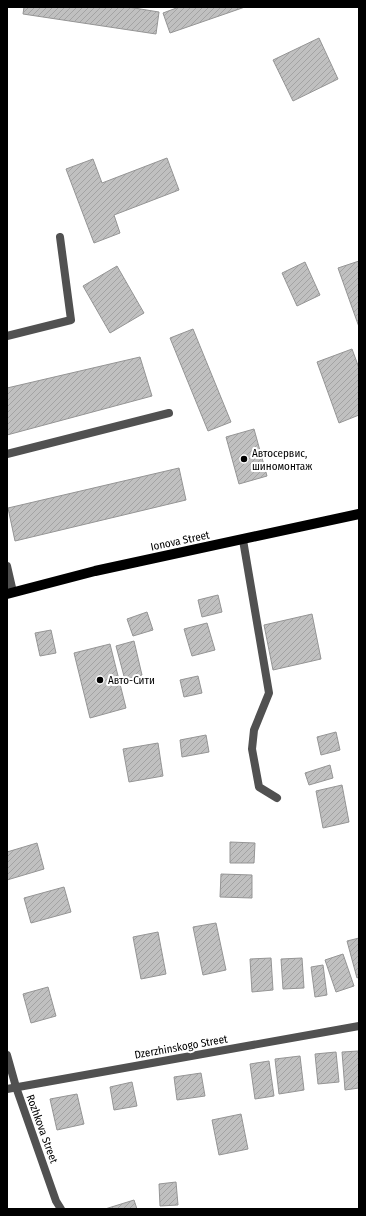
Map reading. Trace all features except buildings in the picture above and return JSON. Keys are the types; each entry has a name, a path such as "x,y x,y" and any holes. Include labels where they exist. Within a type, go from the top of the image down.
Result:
{"main road":[{"name":"Ionova Street","path":"10,593 95,571 359,514"}],"street":[{"path":"7,336 71,320 60,237"},
{"path":"7,454 169,413"},
{"path":"243,540 269,693 254,730 252,749 259,787 277,798"},
{"path":"7,566 10,593"},
{"name":"Dzerzhinskogo Street","path":"7,1089 359,1026"},
{"name":"Rozhkova Street","path":"7,1055 16,1087 56,1201 61,1209"}],"place":[{"name":"Автосервис, шиномонтаж","path":"244,459"},
{"name":"Авто-Сити","path":"100,680"}]}
